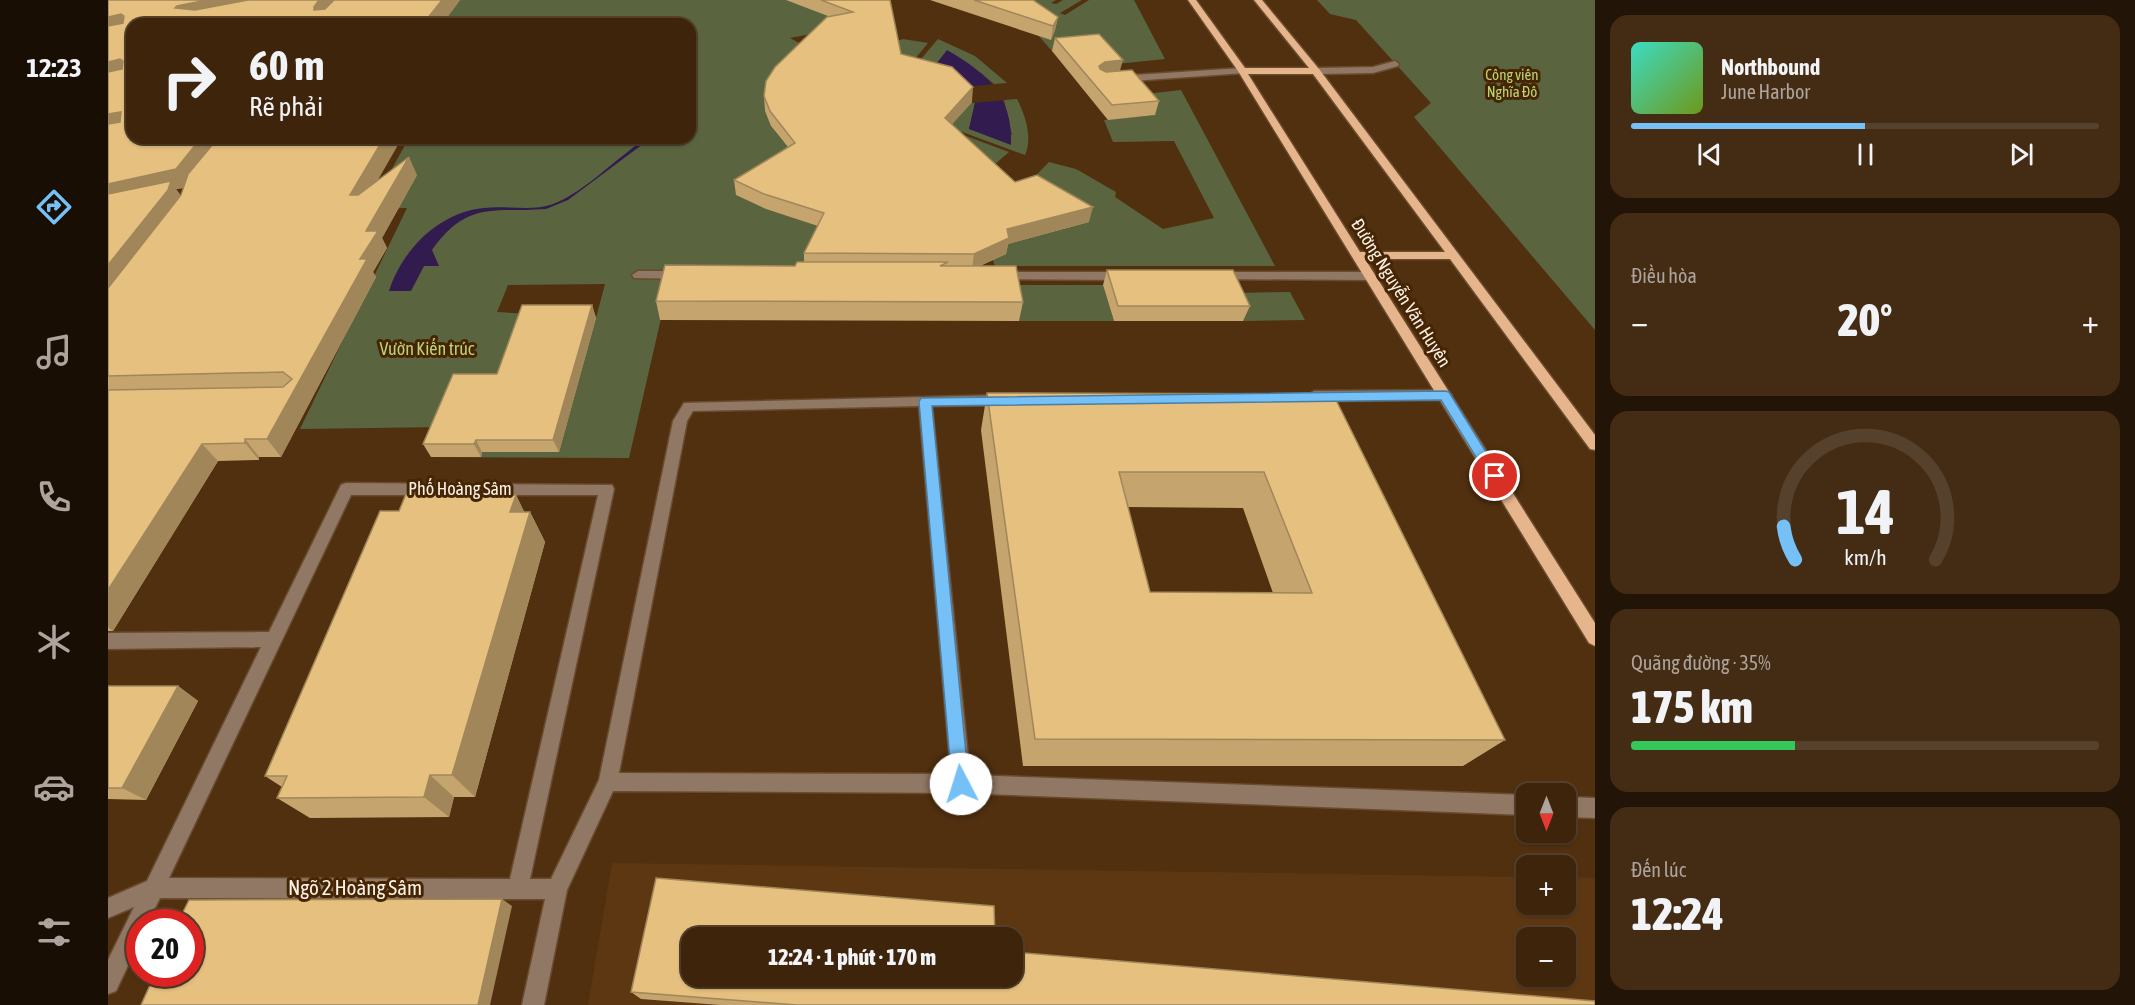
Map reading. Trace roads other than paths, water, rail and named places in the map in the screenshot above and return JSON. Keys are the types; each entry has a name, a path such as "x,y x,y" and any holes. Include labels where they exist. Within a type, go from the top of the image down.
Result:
{"main road":[{"name":"Đường Nguyễn Văn Huyên","path":"1192,0 1242,71 1595,638"},
{"path":"1258,0 1316,71 1595,445"},
{"path":"1242,71 1316,71"},
{"path":"1355,255 1454,256"}],"street":[{"path":"1316,71 1373,70 1395,64"},
{"path":"1103,81 1202,72 1242,71"},
{"path":"638,275 697,275"},
{"path":"980,276 1142,276"},
{"path":"1199,276 1368,276"},
{"path":"1303,396 1445,395"},
{"path":"533,1005 556,889 608,782 680,421 689,406 1020,400"},
{"path":"925,402 961,784"},
{"name":"Phố Hoàng Sâm","path":"108,983 346,489 607,489 518,889"},
{"path":"108,641 274,639"},
{"path":"608,782 961,784 1516,805"},
{"path":"1576,807 1595,808"},
{"path":"108,908 154,888"},
{"name":"Ngõ 2 Hoàng Sâm","path":"154,888 556,889"}],"park label":[{"name":"Công viên Nghĩa Đô","path":"1512,84"},
{"name":"Vườn Kiến trúc","path":"427,349"}]}
